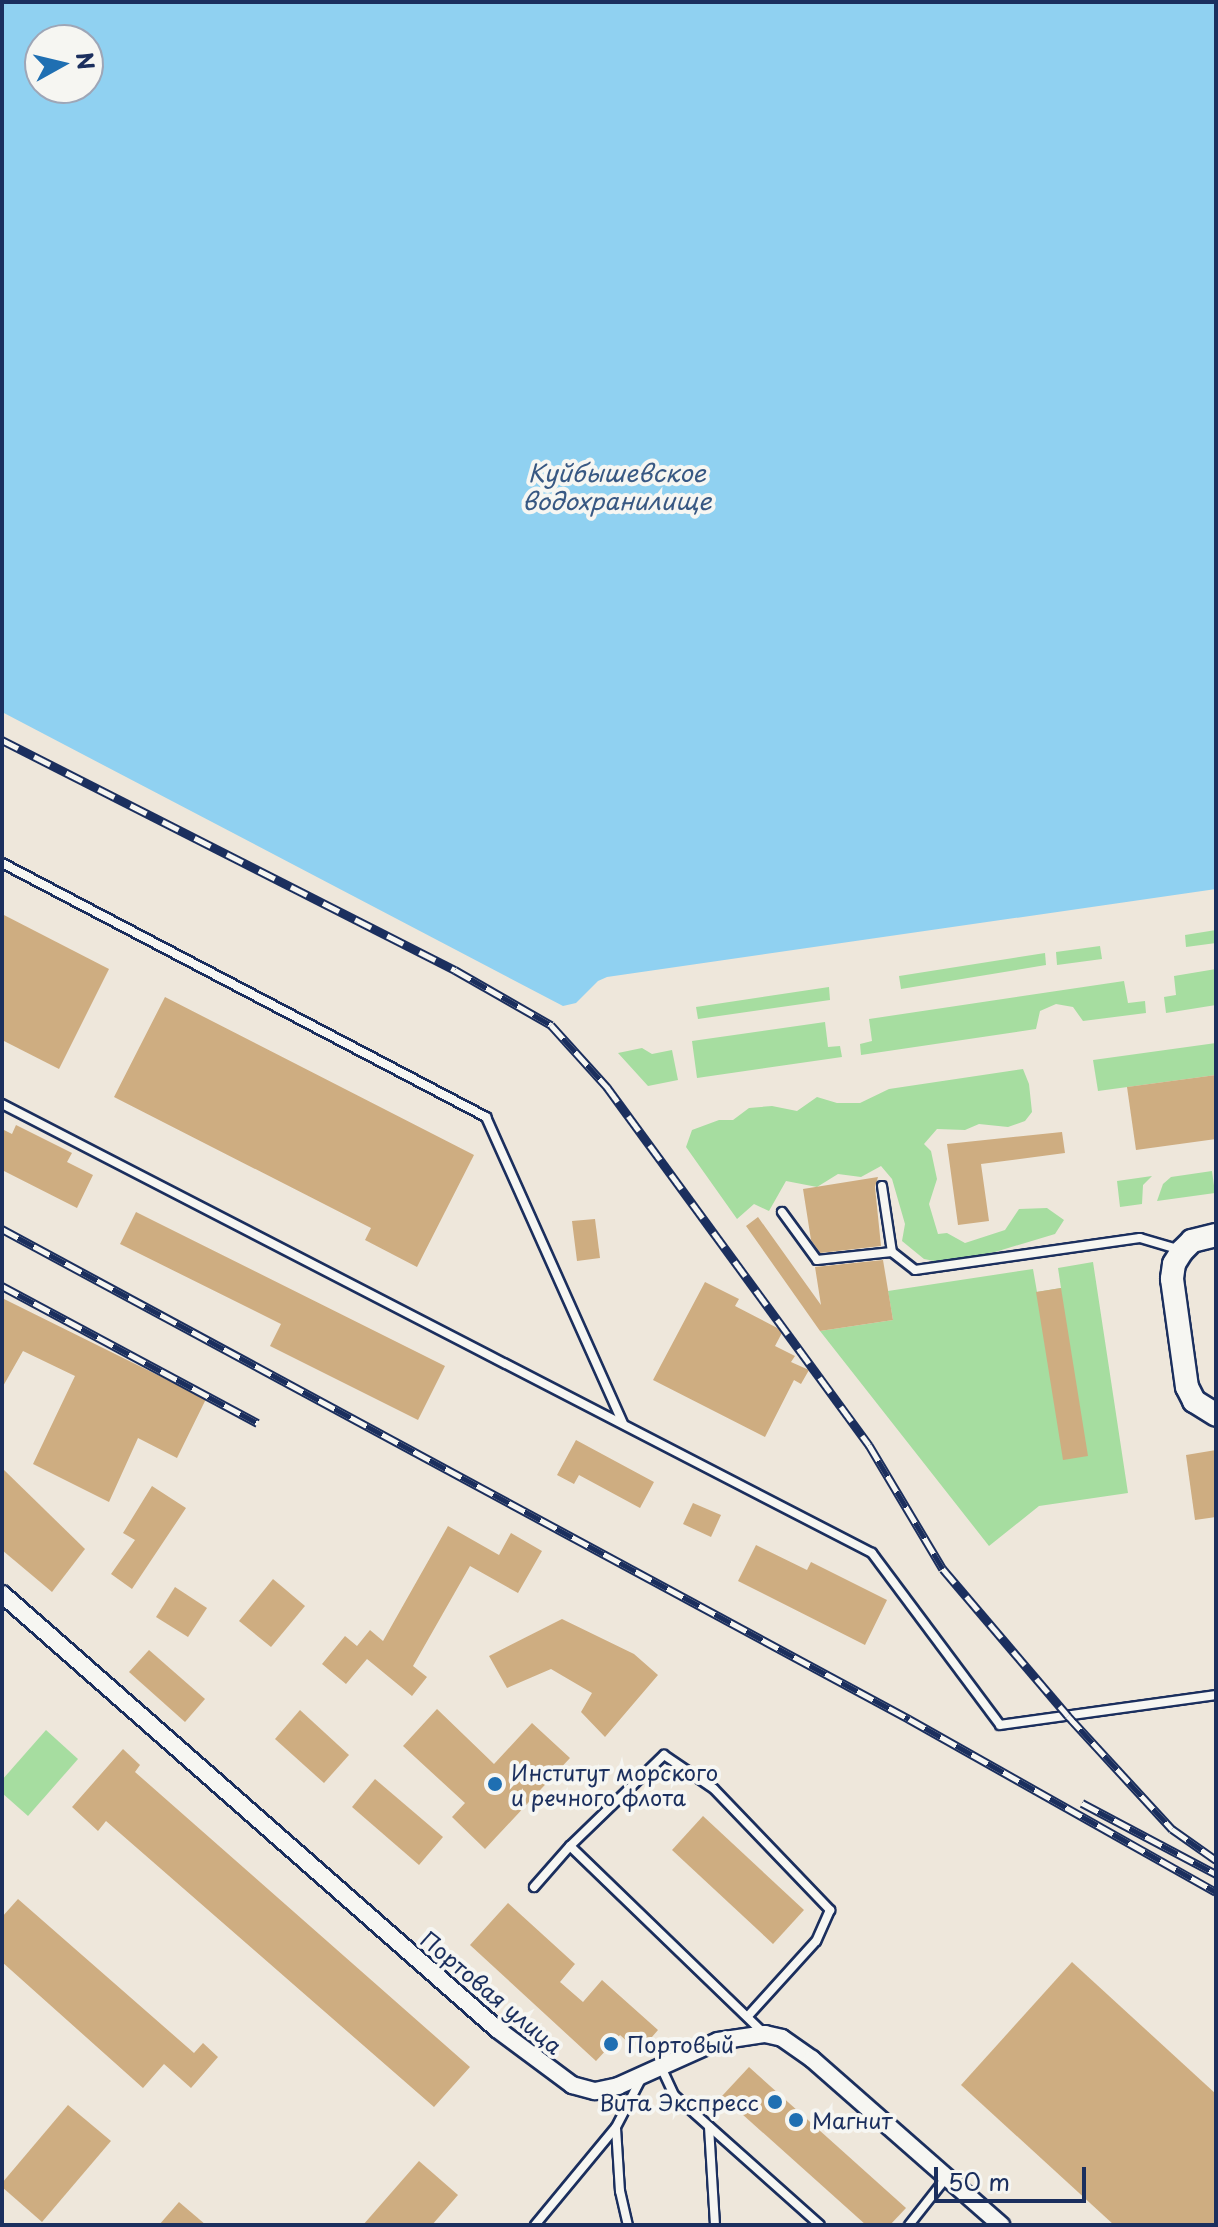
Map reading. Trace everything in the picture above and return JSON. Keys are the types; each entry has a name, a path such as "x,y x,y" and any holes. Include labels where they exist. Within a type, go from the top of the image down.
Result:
{"street":[{"path":"1216,1235 1192,1241 1174,1264 1172,1279 1187,1387 1194,1401 1216,1415"},
{"name":"Портовая улица","path":"2,1594 527,2054 572,2085 595,2091 642,2077 718,2041 765,2034"},
{"path":"765,2034 796,2047 1001,2225"}],"lane":[{"path":"2,863 486,1117 623,1424"},
{"path":"2,1104 872,1553 1000,1725 1216,1695"},
{"path":"882,1186 892,1252 915,1270 1140,1238 1182,1251"},
{"path":"782,1212 817,1260 892,1252"},
{"path":"534,1887 570,1846 664,1755 714,1789 830,1910 816,1941 748,2016"},
{"path":"570,1846 765,2034"},
{"path":"661,2067 674,2095 820,2225"},
{"path":"535,2225 616,2127 642,2077"},
{"path":"616,2127 620,2191 628,2225"},
{"path":"709,2127 715,2225"},
{"path":"909,2225 946,2178"}],"green space":[{"path":"1216,930 1216,943 1186,947 1185,935"},
{"path":"1100,946 1102,959 1057,965 1056,952"},
{"path":"1045,953 1046,965 901,989 899,976"},
{"path":"1216,969 1216,1005 1166,1013 1164,997 1176,995 1174,976"},
{"path":"1124,981 1128,1003 1145,1001 1146,1013 1083,1021 1073,1007 1056,1004 1040,1011 1036,1029 861,1055 860,1044 872,1041 869,1019"},
{"path":"829,987 830,1000 698,1019 696,1007"},
{"path":"825,1022 828,1047 840,1046 842,1057 697,1078 692,1041"},
{"path":"1216,1043 1216,1075 1098,1091 1093,1060"},
{"path":"642,1048 652,1054 672,1050 678,1080 648,1086 618,1053"},
{"path":"1023,1069 1029,1084 1032,1112 1025,1121 1008,1127 979,1124 965,1130 937,1129 924,1144 931,1151 937,1179 929,1204 938,1234 947,1233 965,1243 1005,1230 1019,1209 1047,1208 1064,1220 1055,1234 995,1252 945,1263 924,1259 902,1241 905,1224 892,1179 881,1166 861,1177 838,1174 817,1187 786,1181 769,1211 754,1204 737,1219 686,1147 692,1130 719,1120 733,1120 749,1108 772,1106 797,1111 817,1097 837,1103 860,1103 889,1089"},
{"path":"1212,1171 1215,1193 1157,1201 1163,1184 1171,1177"},
{"path":"1152,1176 1143,1185 1142,1204 1120,1207 1117,1181"},
{"path":"1093,1262 1128,1493 1039,1506 989,1546 820,1331 893,1320 888,1291 1033,1269 1037,1292 1061,1288 1058,1268"},
{"path":"46,1730 78,1759 28,1816 2,1793 2,1780"}],"water":[{"name":"Куйбышевское водохранилище","path":"2,2 1216,2 1216,889 607,977 598,981 576,1003 563,1006 2,712"}],"building":[{"path":"2,914 109,969 59,1069 2,1040"},
{"path":"165,997 474,1155 417,1267 365,1240 371,1228 114,1097"},
{"path":"1216,1075 1216,1139 1136,1150 1127,1087"},
{"path":"16,1125 72,1153 67,1162 93,1175 77,1208 2,1170 2,1129 12,1134"},
{"path":"1062,1132 1065,1153 981,1164 989,1221 958,1225 947,1144"},
{"path":"878,1177 875,1187 881,1246 820,1253 811,1240 803,1189"},
{"path":"136,1212 445,1366 418,1420 270,1346 281,1324 120,1244"},
{"path":"758,1217 821,1305 815,1267 883,1260 893,1320 820,1331 746,1226"},
{"path":"595,1219 600,1258 577,1261 572,1221"},
{"path":"705,1282 739,1299 735,1306 783,1331 775,1346 795,1356 791,1362 809,1370 801,1384 794,1380 765,1437 653,1380"},
{"path":"1061,1288 1088,1456 1063,1460 1036,1292"},
{"path":"2,1298 206,1399 177,1458 138,1438 109,1502 33,1464 75,1376 23,1351 2,1388"},
{"path":"576,1440 654,1482 640,1508 579,1475 574,1484 557,1475"},
{"path":"1216,1450 1216,1517 1195,1520 1186,1455"},
{"path":"2,1468 85,1549 52,1592 2,1550"},
{"path":"152,1486 186,1508 132,1589 111,1574 135,1540 123,1533"},
{"path":"693,1503 721,1515 711,1537 683,1524"},
{"path":"448,1526 499,1555 511,1533 542,1551 518,1593 470,1566 413,1666 427,1677 412,1696 367,1659 346,1684 322,1664 345,1636 357,1646 370,1630 383,1641"},
{"path":"756,1545 807,1570 811,1562 887,1600 865,1645 738,1581"},
{"path":"273,1579 305,1606 271,1647 239,1621"},
{"path":"175,1587 207,1608 188,1637 156,1617"},
{"path":"562,1619 634,1654 658,1675 605,1737 581,1712 592,1693 551,1669 507,1688 489,1656"},
{"path":"149,1650 205,1699 185,1722 129,1672"},
{"name":"Институт морского и речного флота","path":"437,1709 494,1764 532,1723 570,1758 485,1849 452,1817 465,1803 403,1746"},
{"path":"300,1710 349,1755 324,1783 275,1739"},
{"path":"123,1749 140,1765 135,1772 470,2067 434,2107 106,1821 98,1831 72,1807"},
{"path":"375,1779 443,1837 419,1865 352,1807"},
{"path":"703,1816 804,1910 773,1944 672,1850"},
{"path":"18,1899 194,2053 203,2043 218,2057 191,2088 164,2064 143,2088 2,1962 2,1917"},
{"path":"508,1903 575,1964 560,1982 583,2002 602,1980 658,2030 639,2052 620,2035 596,2061 470,1945"},
{"path":"1072,1962 1216,2094 1216,2225 1114,2225 961,2085"},
{"path":"749,2067 906,2208 890,2225 866,2225 722,2096"},
{"path":"68,2105 111,2141 42,2222 2,2187 2,2183"},
{"path":"419,2161 458,2195 432,2225 363,2225"},
{"path":"179,2202 206,2225 159,2225"}],"railway":[{"path":"2,740 455,970 551,1025 607,1087 869,1445 943,1569 1068,1716 1172,1829 1216,1860"},
{"path":"2,1229 909,1719 1216,1892"},
{"path":"2,1286 258,1423"},
{"path":"1082,1803 1216,1874"}],"place":[{"name":"Институт морского и речного флота","path":"495,1784"},
{"name":"Портовый","path":"611,2044"},
{"name":"Вита Экспресс","path":"775,2102"},
{"name":"Магнит","path":"796,2120"}]}
